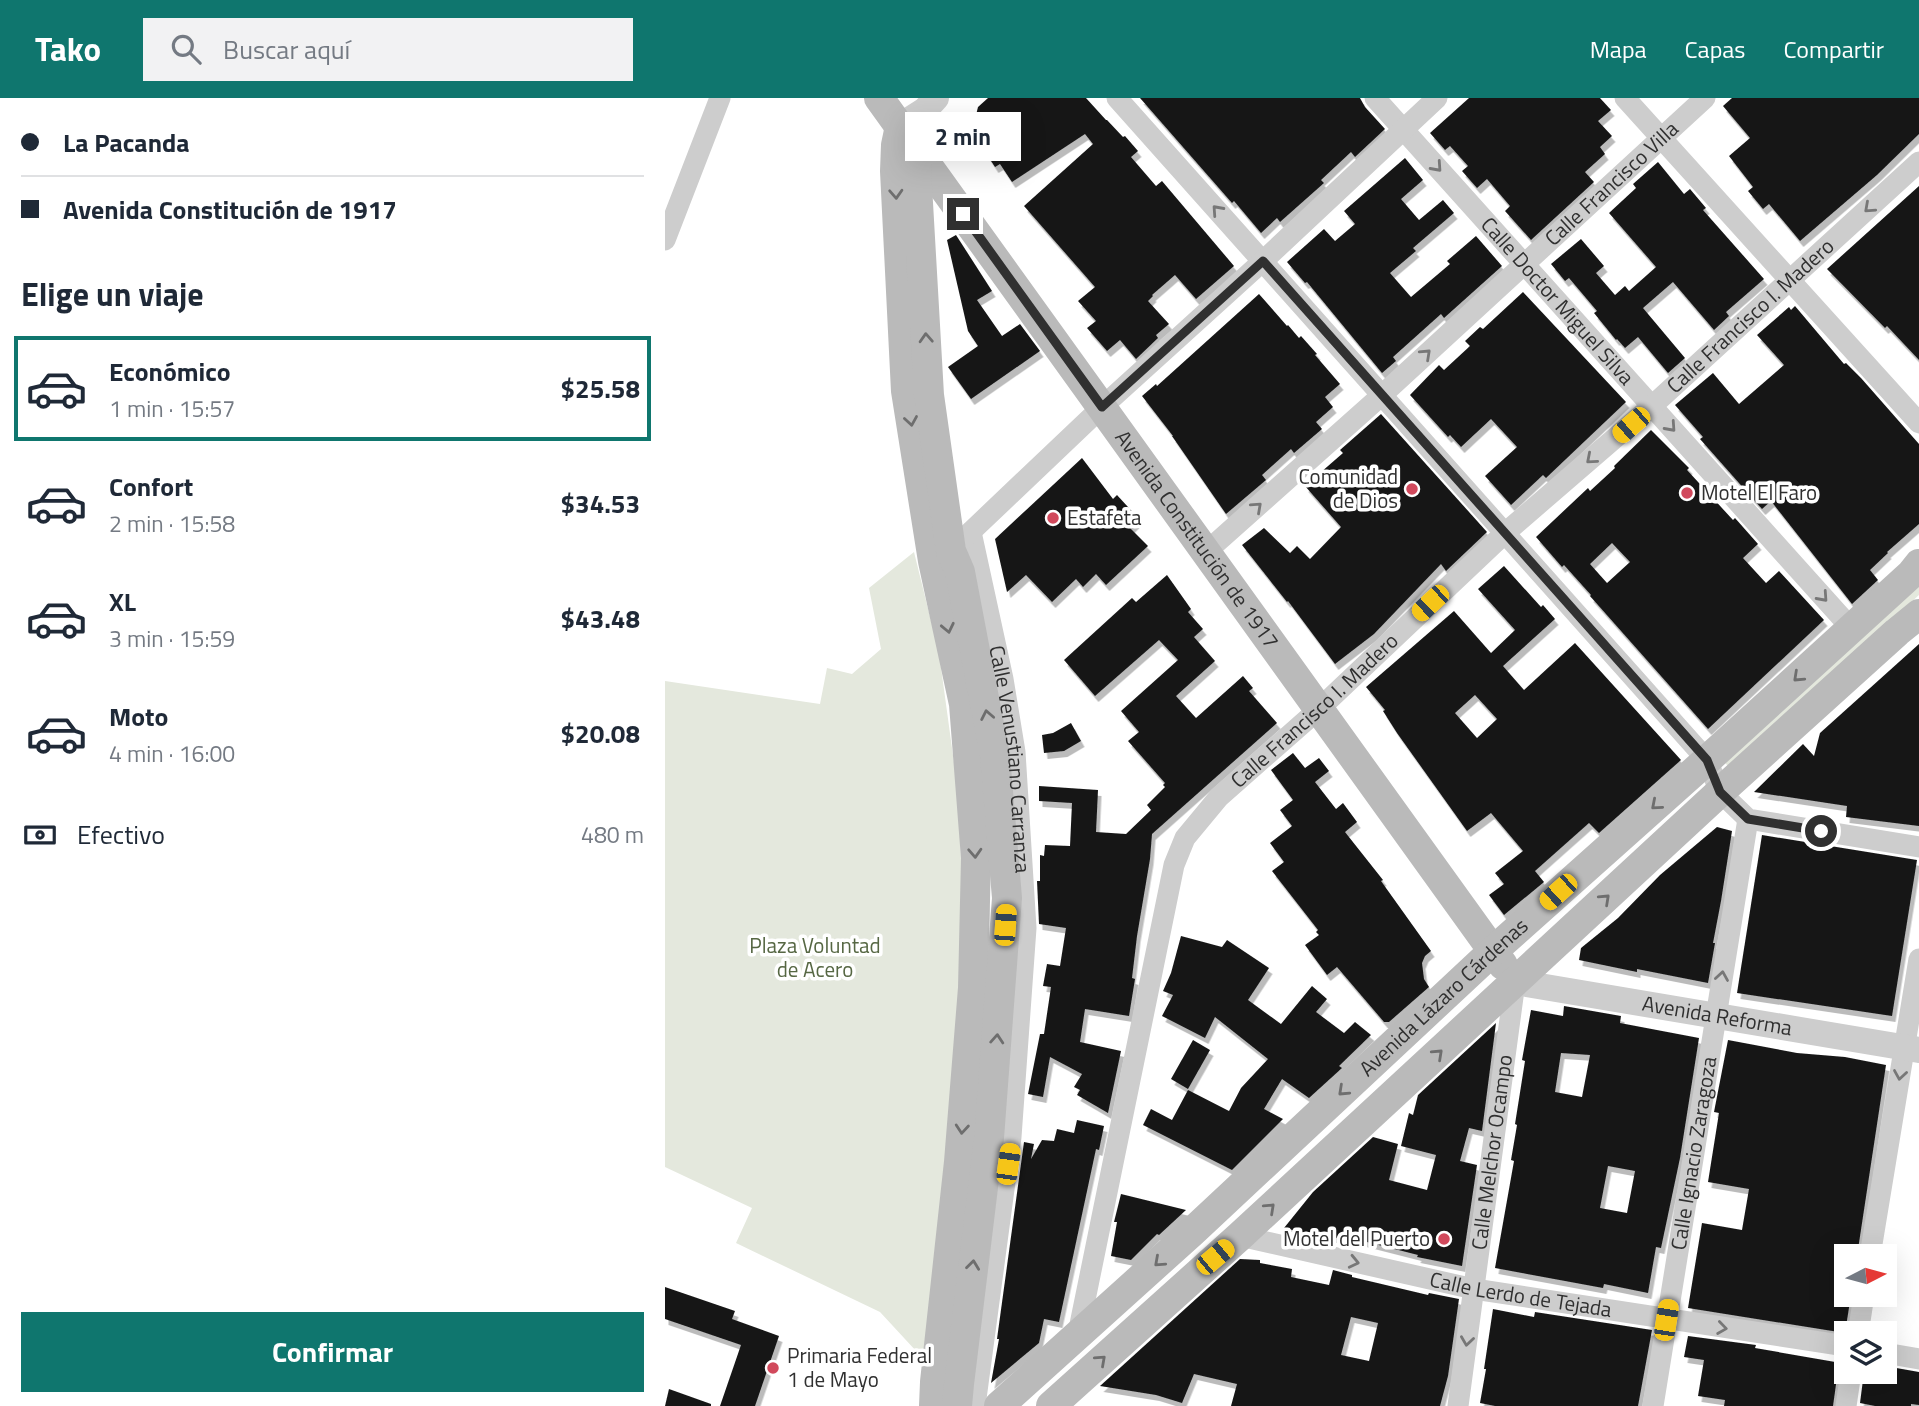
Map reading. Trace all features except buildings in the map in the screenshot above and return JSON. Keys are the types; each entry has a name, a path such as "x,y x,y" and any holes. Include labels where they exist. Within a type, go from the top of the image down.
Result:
{"main road":[{"name":"Avenida Constitución de 1917","path":"879,98 1515,982"},
{"name":"Calle Venustiano Carranza","path":"909,138 916,169 929,395 952,548"},
{"path":"934,1406 960,1162 973,988 976,858 952,548"},
{"path":"952,548 960,572 995,756 1007,898 989,1138 957,1406"},
{"name":"Avenida Lázaro Cárdenas","path":"999,1406 1192,1233 1493,951 1707,760 1919,564"},
{"name":"Avenida Lázaro Cárdenas","path":"1051,1406 1240,1236 1720,792 1912,625"},
{"path":"1192,1233 1215,1257"}],"street":[{"path":"665,240 720,98"},
{"path":"1117,98 1707,760 1720,792 1748,819 1919,847"},
{"name":"Calle Doctor Miguel Silva","path":"1375,98 1851,628"},
{"path":"952,548 1437,98"},
{"path":"1625,98 1919,423"},
{"name":"Calle Francisco Villa","path":"1206,552 1382,395 1705,98"},
{"path":"909,138 931,104"},
{"name":"Calle Francisco I. Madero","path":"1078,1334 1174,865 1185,838 1219,797 1319,709 1505,533 1652,407 1919,162"},
{"name":"Calle Venustiano Carranza","path":"952,548 1003,680 1015,752 1026,928 1011,1137 975,1406"},
{"name":"Calle Ignacio Zaragoza","path":"1653,1406 1748,819"},
{"path":"1872,1244 1912,1048 1919,959"},
{"name":"Avenida Reforma","path":"1515,982 1912,1048"},
{"name":"Calle Melchor Ocampo","path":"1458,1406 1515,982"},
{"name":"Calle Lerdo de Tejada","path":"1240,1236 1474,1289 1834,1344"},
{"path":"1897,1355 1919,1359"},
{"path":"1846,1406 1849,1384"}],"green space":[{"name":"Plaza Voluntad de Acero","path":"914,552 939,653 958,792 965,951 929,1365 880,1312 736,1243 752,1208 665,1167 665,681 820,704 827,668 852,674 881,649 869,588"},
{"path":"1919,580 1919,595 1733,764 1728,766 1724,762"}],"place":[{"name":"Comunidad de Dios","path":"1412,489"},
{"name":"Motel El Faro","path":"1687,493"},
{"name":"Estafeta","path":"1053,518"},
{"name":"Motel del Puerto","path":"1444,1239"},
{"name":"Primaria Federal 1 de Mayo","path":"773,1368"}],"route":[{"path":"963,214 1102,407 1263,261 1707,760 1720,792 1748,819 1821,831"}]}
